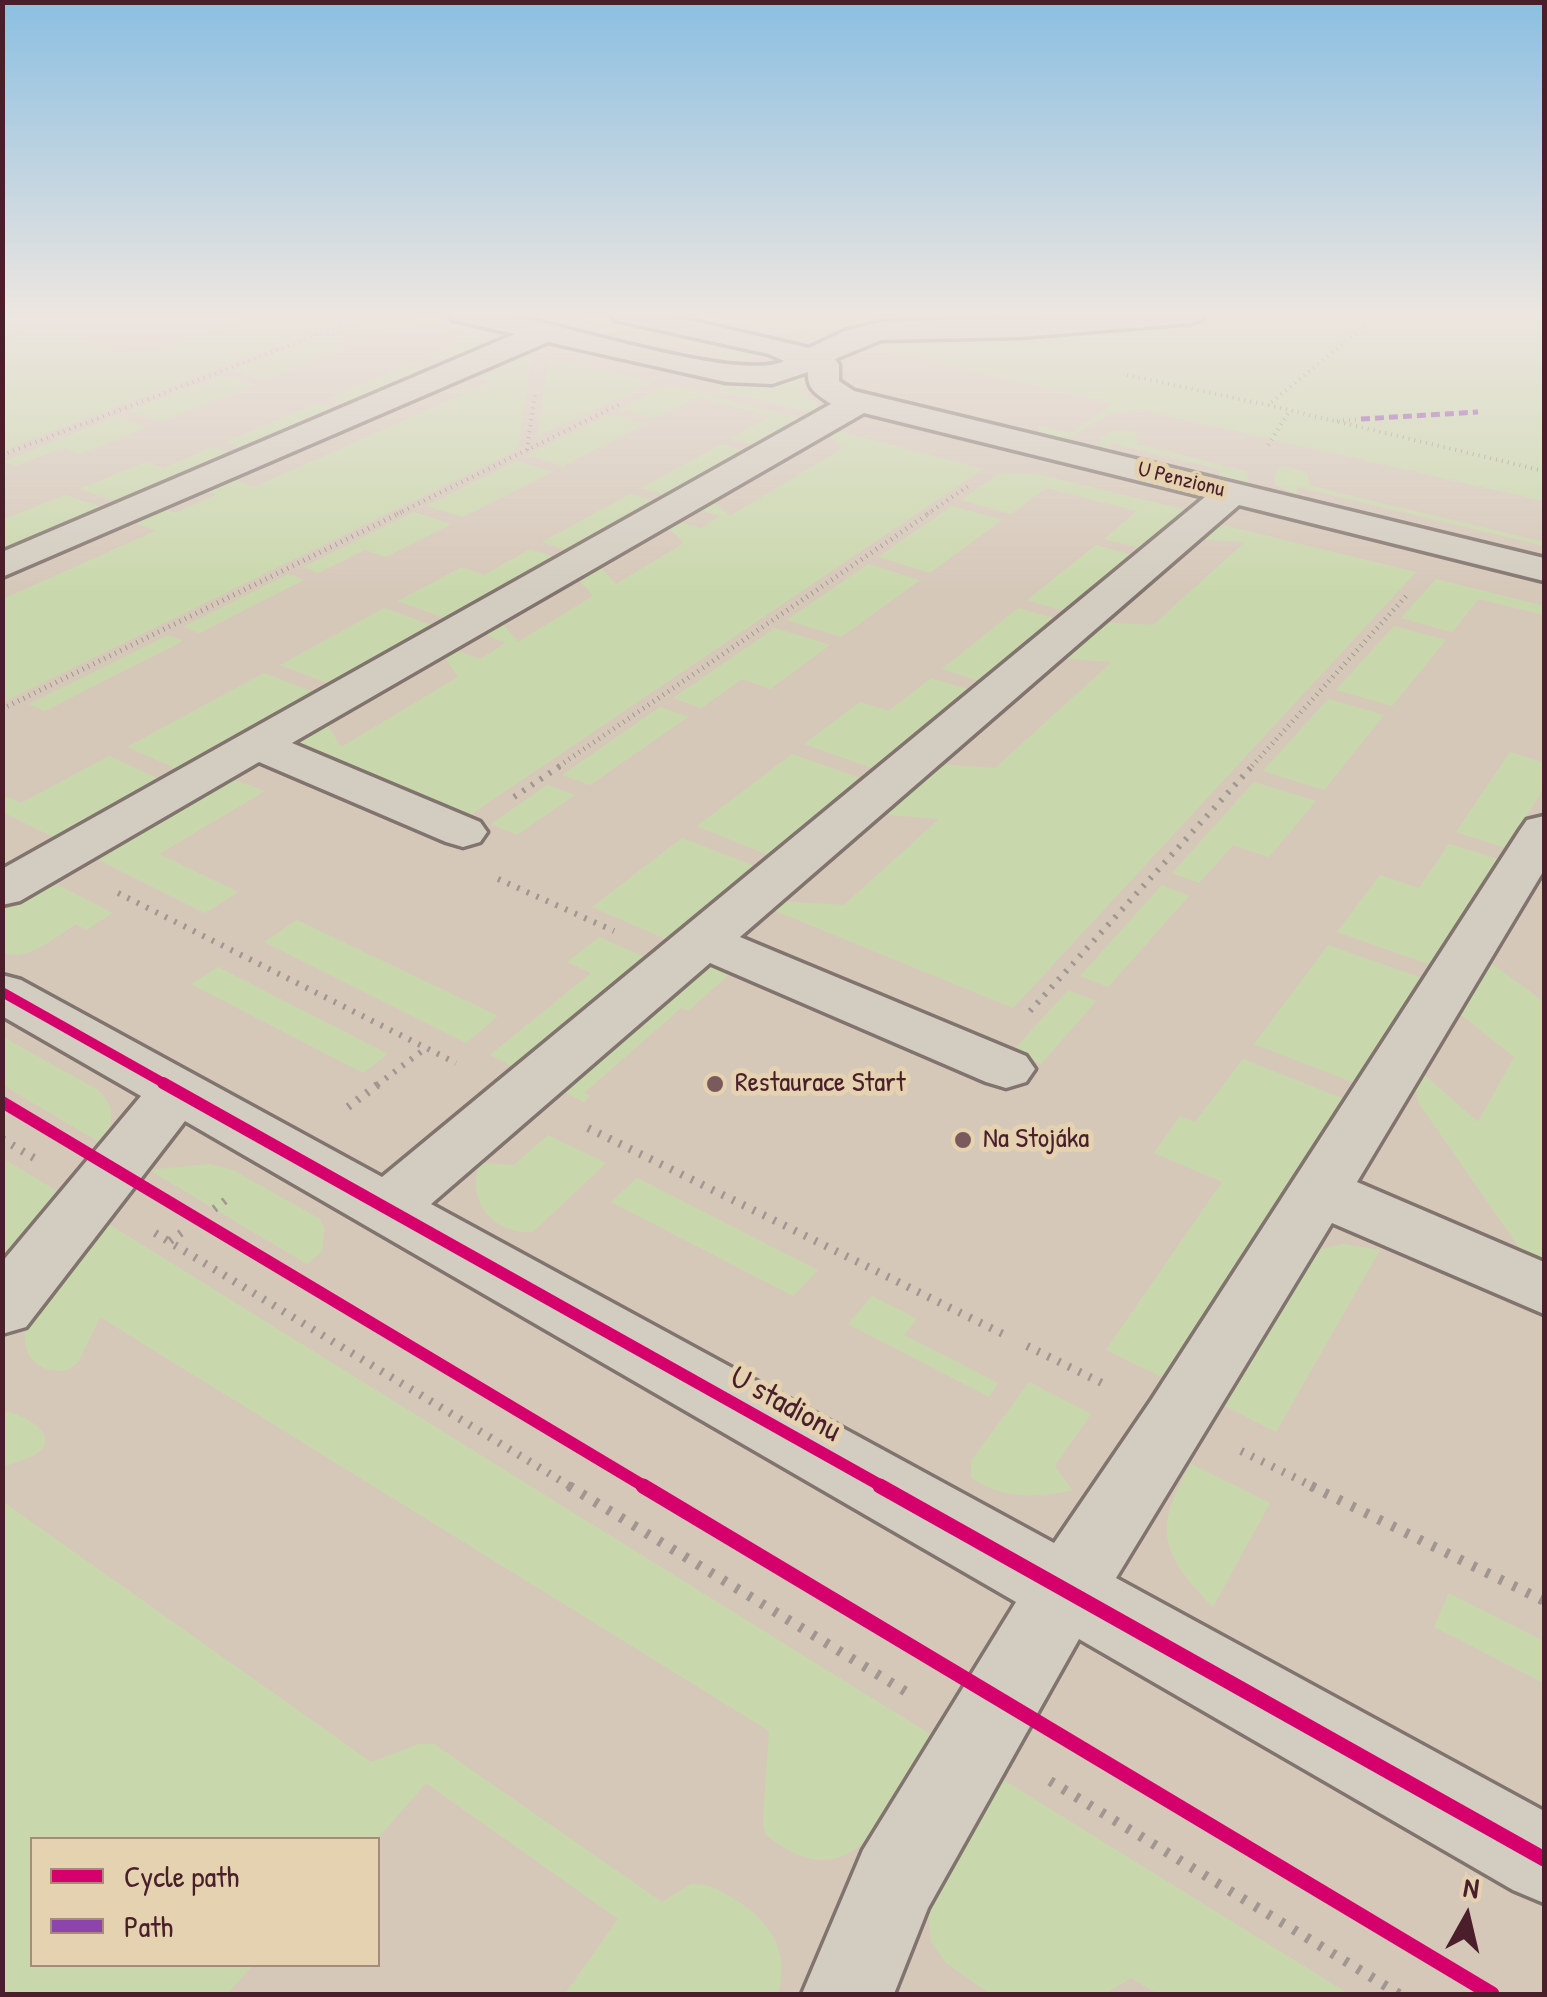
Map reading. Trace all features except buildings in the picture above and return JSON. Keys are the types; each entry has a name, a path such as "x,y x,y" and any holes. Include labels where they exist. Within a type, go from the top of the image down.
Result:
{"street":[{"path":"2,566 371,407"},
{"path":"2,890 851,407"},
{"name":"U Penzionu","path":"881,407 1544,569"},
{"path":"384,1210 1232,492"},
{"path":"257,745 463,832"},
{"path":"857,1973 894,1881 1066,1590 1544,830"},
{"path":"702,940 996,1064"},
{"name":"U stadionu","path":"2,992 1544,1859"},
{"path":"2,1309 176,1092"},
{"path":"1320,1191 1544,1289"}],"path":[{"path":"2,455 127,407"},
{"path":"2,710 613,407"},
{"path":"1275,407 1544,471"},
{"path":"1264,451 1289,412"},
{"path":"1327,422 1361,419"},
{"path":"463,832 973,484"},
{"path":"996,1064 1420,582"},
{"path":"583,916 610,929"},
{"path":"338,1114 426,1048"},
{"path":"2,1139 1399,1994"},
{"path":"170,1242 185,1230"},
{"path":"1026,1346 1544,1601"}],"green space":[{"path":"3,407 115,407 3,450"},
{"path":"139,407 197,407 161,422 129,411"},
{"path":"308,407 344,411 251,450 225,442"},
{"path":"434,407 524,407 518,446 513,452 3,702 3,599 155,531 130,520 160,508 175,513 216,495 203,489 228,478 254,487"},
{"path":"542,407 600,407 538,436"},
{"path":"624,407 677,407 655,418 620,409"},
{"path":"736,407 755,407 808,421 762,447 730,439 770,416"},
{"path":"789,407 818,407 819,415"},
{"path":"1107,407 1544,407 1544,501 1138,409 1107,415 1065,441 1039,439 1038,426 1071,433"},
{"path":"610,414 645,424 563,466 527,455"},
{"path":"116,416 148,427 80,454 63,448 15,466 3,462"},
{"path":"830,429 983,469 470,815 296,741 325,720 341,747 458,677 442,653 450,648 480,659 506,643 485,635 472,642 465,640 499,619 518,642 593,596 575,575 596,563 616,584 684,543 665,524 672,520 701,528 720,516 701,510 690,516 682,514 709,498 730,516 843,448 824,432"},
{"path":"1111,431 1136,432 1137,444 1246,471 1251,490 1221,483 1218,469 1111,443 1110,456 1100,450 1100,439"},
{"path":"721,444 752,453 672,497 641,488"},
{"path":"212,447 239,456 124,504 80,489 146,462 164,468"},
{"path":"516,461 552,472 463,517 426,506"},
{"path":"1280,466 1307,472 1310,486 1544,542 1544,546 1297,487 1297,494 1276,485 1274,476"},
{"path":"1000,473 1037,474 1190,511 1145,549 1104,539 1137,511 1046,488 1011,514 961,500"},
{"path":"630,494 661,503 574,553 542,542"},
{"path":"65,495 110,510 3,556 2,520"},
{"path":"952,506 1002,520 930,573 878,557"},
{"path":"414,512 451,524 386,557 365,550 318,573 303,567"},
{"path":"1214,523 1416,572 1013,1008 768,908 777,901 844,905 939,819 878,814 935,764 995,768 1112,662 1059,658 1100,622 1153,625 1245,542 1197,539"},
{"path":"1096,545 1136,556 1068,612 1027,600"},
{"path":"530,549 561,559 453,621 398,601 462,567 484,575"},
{"path":"868,564 920,580 841,637 787,620"},
{"path":"288,574 304,580 199,633 183,627"},
{"path":"1436,579 1544,606 1544,615 1479,599 1452,632 1401,618"},
{"path":"384,608 439,628 336,686 280,665"},
{"path":"1018,608 1059,620 983,682 942,669"},
{"path":"1394,626 1446,640 1392,706 1336,690"},
{"path":"775,628 830,645 770,689 742,679 701,708 673,698"},
{"path":"168,635 183,641 45,711 29,704"},
{"path":"264,673 321,695 184,772 127,747"},
{"path":"931,678 973,691 878,770 804,744 860,702 889,711"},
{"path":"1328,699 1384,715 1324,790 1263,771"},
{"path":"660,707 688,717 590,785 562,775"},
{"path":"1510,752 1544,763 1544,788 1506,848 1456,832"},
{"path":"792,754 865,780 773,857 697,826"},
{"path":"109,756 166,782 61,841 3,812 2,795 21,803"},
{"path":"229,778 265,791 159,854 238,892 205,913 91,856"},
{"path":"1254,782 1316,801 1269,857 1233,845 1199,883 1172,873"},
{"path":"547,785 575,795 517,835 491,824"},
{"path":"682,838 759,868 670,941 592,907"},
{"path":"1449,844 1498,859 1431,965 1337,932 1380,875 1419,888"},
{"path":"48,880 113,913 86,930 76,924 31,951 3,952 3,908"},
{"path":"1162,885 1189,896 1108,987 1080,976"},
{"path":"297,920 498,1016 466,1043 264,942"},
{"path":"599,937 649,959 517,1069 490,1055 591,973 567,962"},
{"path":"1328,945 1422,978 1355,1083 1254,1044"},
{"path":"1491,963 1544,1002 1544,1269 1525,1256 1418,1102 1416,1090 1424,1075 1478,1122 1514,1057 1460,1014"},
{"path":"218,967 388,1054 363,1073 191,984"},
{"path":"703,969 733,971 688,1011 681,1008 584,1093 590,1096 584,1102 558,1089"},
{"path":"1068,990 1096,1001 1041,1064 1012,1052"},
{"path":"3,1037 98,1090 108,1103 111,1116 102,1144 3,1085"},
{"path":"1243,1059 1344,1099 1164,1378 1106,1350 1222,1182 1154,1153 1180,1116 1195,1122"},
{"path":"548,1135 606,1163 533,1232 505,1227 480,1202 480,1163 514,1165"},
{"path":"2,1158 62,1194 2,1268"},
{"path":"209,1164 233,1170 320,1219 324,1228 322,1252 307,1264 149,1170"},
{"path":"637,1178 818,1270 793,1296 611,1202"},
{"path":"107,1223 933,1736 886,1816 848,1854 825,1860 797,1854 765,1834 769,1731 100,1317 79,1361 68,1370 50,1370 36,1363 27,1351 25,1333"},
{"path":"1343,1244 1380,1250 1276,1432 1225,1406 1318,1250"},
{"path":"872,1296 917,1319 904,1335 998,1383 989,1397 848,1324"},
{"path":"1029,1382 1091,1414 1055,1466 1072,1490 1020,1495 995,1490 971,1478 971,1461"},
{"path":"3,1411 34,1424 45,1436 45,1443 33,1456 3,1467"},
{"path":"1191,1464 1270,1503 1213,1607 1182,1571 1168,1540 1171,1507"},
{"path":"2,1501 371,1762 419,1744 434,1744 662,1902 691,1884 714,1888 736,1900 768,1929 781,1965 778,1994 565,1994 618,1919 426,1783 379,1837 30,1837 30,1967 251,1967 227,1994 3,1994"},
{"path":"1449,1593 1544,1641 1544,1683 1434,1627"},
{"path":"997,1776 1349,1994 1158,1994 1131,1978 1105,1994 990,1994 946,1963 931,1942 927,1897"}],"marked path":[{"path":"1361,419 1478,412"}],"cycle path":[{"path":"2,992 1544,1859"},
{"path":"2,1102 1492,1994"}],"place":[{"name":"Restaurace Start","path":"715,1084"},
{"name":"Na Stojáka","path":"963,1140"}]}
